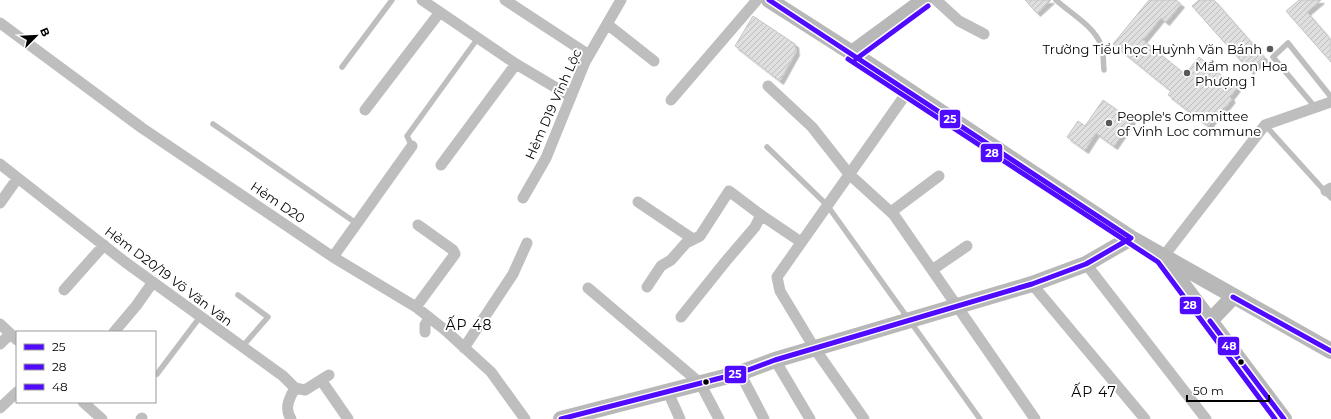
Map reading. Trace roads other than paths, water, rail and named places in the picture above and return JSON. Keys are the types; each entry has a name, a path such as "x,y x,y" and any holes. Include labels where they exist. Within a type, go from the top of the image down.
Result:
{"main road":[{"path":"769,0 852,52 908,91 1131,238 1331,351"},
{"path":"852,52 924,0"},
{"path":"572,418 740,373 775,360 1032,284 1086,264 1131,238"},
{"path":"1163,257 1284,419"},
{"path":"1210,321 1233,297"}],"street":[{"path":"422,0 516,64 570,96"},
{"path":"505,0 589,55"},
{"name":"Hẻm D19 Vĩnh Lộc","path":"523,198 546,158 570,96 589,55 621,0"},
{"path":"671,100 757,0"},
{"path":"936,0 959,22 984,34"},
{"path":"365,110 440,12"},
{"name":"Hẻm D20","path":"0,23 142,128 333,256 416,307 426,325 445,330 491,372 525,419"},
{"path":"607,24 654,61"},
{"path":"441,165 516,64"},
{"path":"768,86 812,127 849,174 891,212 1036,419"},
{"path":"864,419 815,349 780,291 777,277 908,91"},
{"path":"1163,257 1265,125 1331,102"},
{"path":"333,256 412,146"},
{"name":"Hẻm D20/19 Võ Văn Vân","path":"0,164 17,179 200,318 283,376 295,388"},
{"path":"891,212 939,176"},
{"path":"0,203 17,179"},
{"path":"647,287 661,266 671,260 686,243 700,236 729,191 801,242"},
{"path":"638,202 693,240"},
{"path":"682,317 755,227 761,215"},
{"path":"416,307 455,254 453,250 418,225"},
{"path":"464,348 513,274 527,243"},
{"path":"64,290 104,245"},
{"path":"932,270 967,246"},
{"path":"1086,264 1206,419"},
{"path":"115,331 136,306 153,282"},
{"path":"1032,284 1145,419"},
{"path":"588,288 700,383 719,419"},
{"path":"0,324 14,337 0,344"},
{"path":"775,360 810,419"},
{"path":"740,373 764,419"},
{"path":"291,419 287,413 287,405 295,388 305,390 325,378 348,419"},
{"path":"668,392 680,419"},
{"path":"0,408 16,393"},
{"path":"84,403 102,419"}],"lane":[{"path":"342,67 392,0"},
{"path":"1056,0 1072,15 1092,29 1102,46 1104,70"},
{"path":"412,146 407,136 478,38"},
{"path":"1315,107 1273,57 1288,43 1331,97"},
{"path":"213,124 356,222"},
{"path":"1265,125 1329,192"},
{"path":"767,147 827,204 980,419"},
{"path":"238,295 268,316 242,348"},
{"path":"157,374 200,318"}],"place":[{"name":"Trường Tiểu học Huỳnh Văn Bánh","path":"1270,49"},
{"name":"Mầm non Hoa Phượng 1","path":"1187,73"},
{"name":"People's Committee of Vinh Loc commune","path":"1109,123"}],"district":[{"name":"ẤP 48","path":"469,325"},
{"name":"ẤP 47","path":"1094,392"}]}
